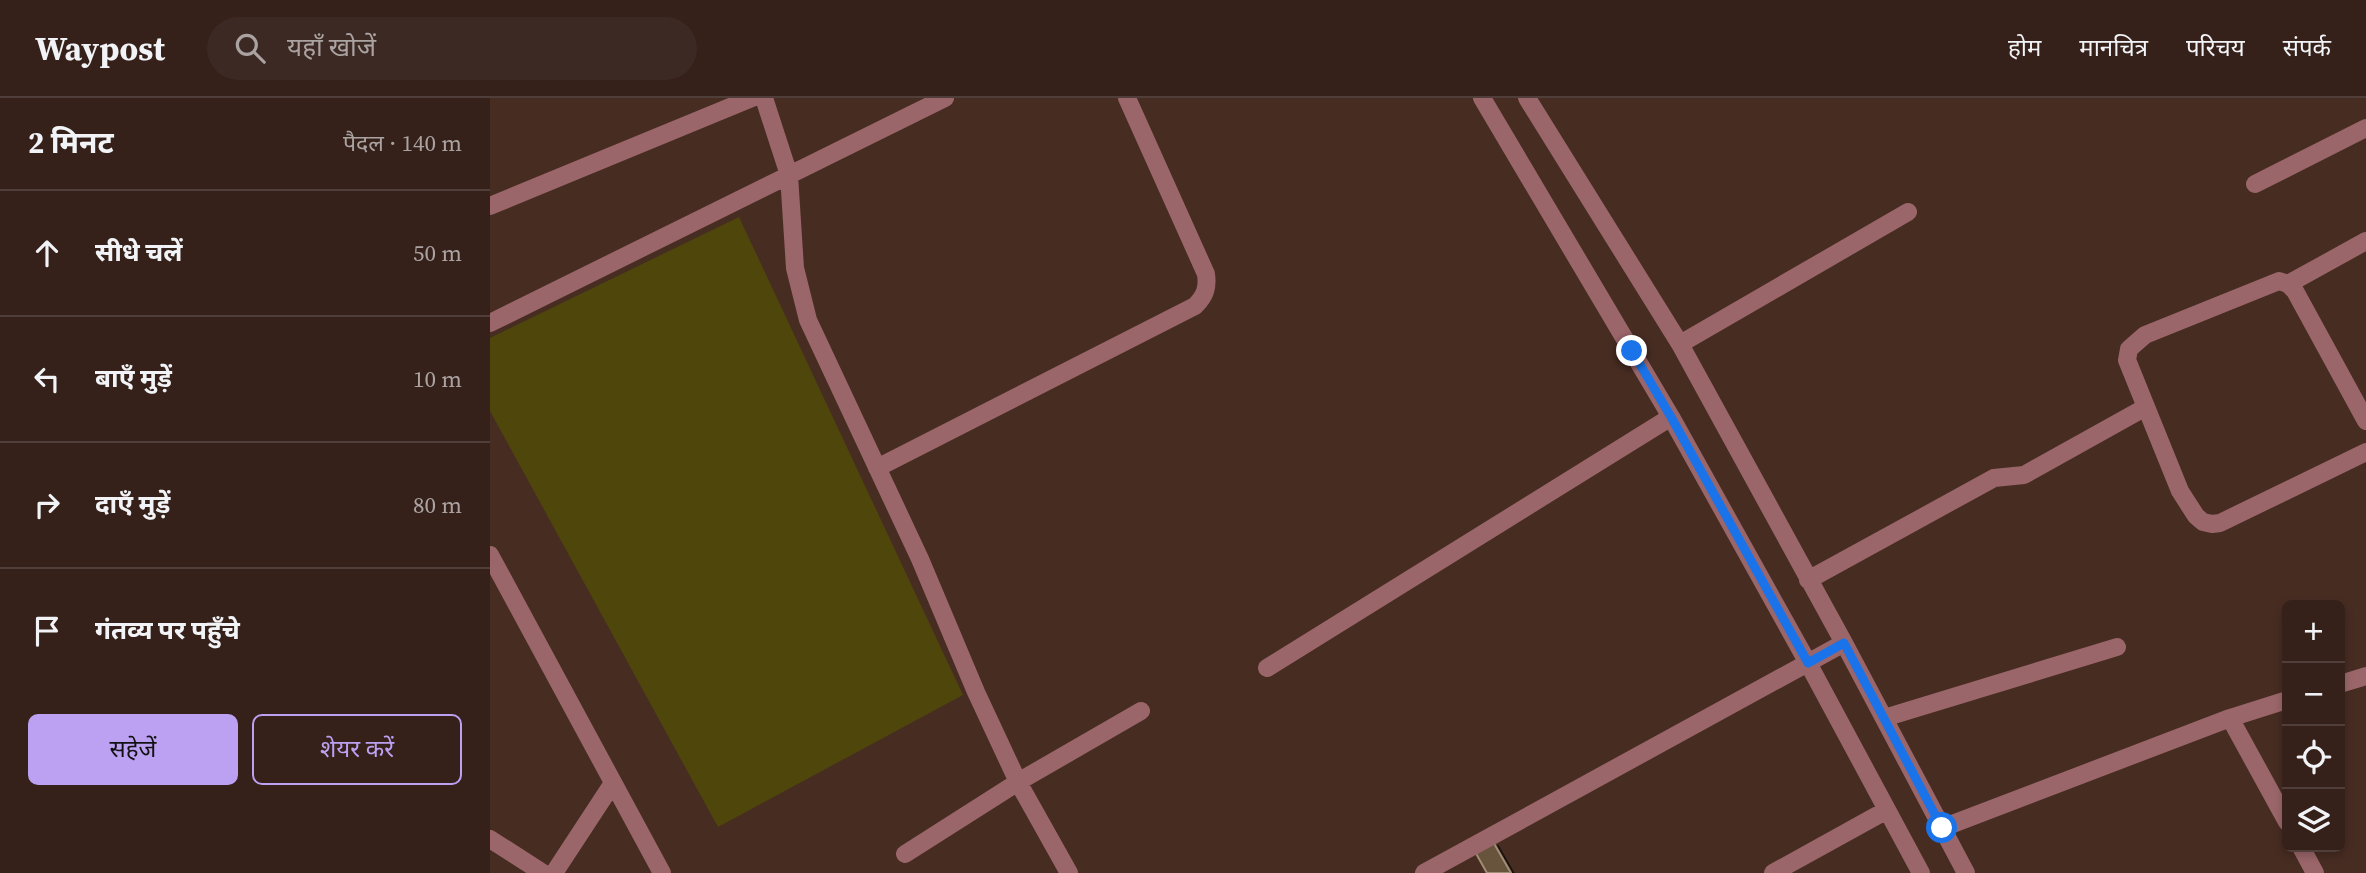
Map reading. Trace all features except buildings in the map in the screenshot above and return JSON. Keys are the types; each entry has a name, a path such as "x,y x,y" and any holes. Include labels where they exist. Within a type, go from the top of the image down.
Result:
{"street":[{"path":"490,206 752,98"},
{"path":"764,98 789,175 795,268 808,320 920,559 976,692 1018,782 1069,873"},
{"path":"490,323 945,98"},
{"path":"877,468 1195,306 1204,296 1206,274 1127,98"},
{"path":"1482,98 1671,417 1921,873"},
{"path":"1527,98 1680,344 1966,873"},
{"path":"2255,184 2366,128"},
{"path":"1680,344 1908,212"},
{"path":"2288,284 2366,241"},
{"path":"2366,421 2295,291 2288,284 2279,281 2145,335 2129,349 2127,360 2180,491 2203,522 2220,523 2366,452"},
{"path":"1808,580 1994,478 2024,475 2146,407"},
{"path":"1267,668 1671,417"},
{"path":"490,555 662,873"},
{"path":"1423,873 1844,643"},
{"path":"1884,718 2117,647"},
{"path":"2345,682 2366,676"},
{"path":"1942,828 2231,718 2282,702"},
{"path":"905,854 1018,782 1141,711"},
{"path":"2231,718 2282,813"},
{"path":"554,873 613,783"},
{"path":"1773,873 1888,810"},
{"path":"490,839 543,873"},
{"path":"2303,852 2311,872"}],"shaded area":[{"path":"739,217 963,695 718,827 490,411 490,338"}],"route":[{"path":"1632,351 1808,663 1844,643 1942,828"}]}
